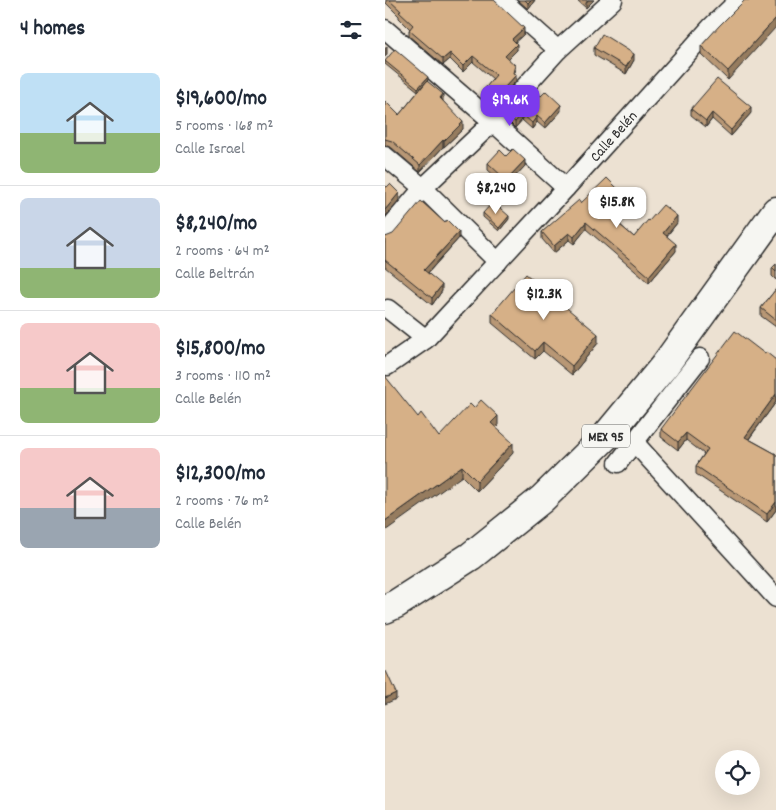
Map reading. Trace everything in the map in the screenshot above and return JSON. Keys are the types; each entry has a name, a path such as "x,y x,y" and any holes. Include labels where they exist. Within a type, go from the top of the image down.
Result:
{"main road":[{"name":"MEX 95","path":"385,609 396,604 471,556 542,499 607,435 665,365 776,212"}],"street":[{"path":"502,0 558,50"},
{"path":"385,233 423,188 493,122 558,50 613,0"},
{"name":"Calle Belén","path":"387,366 426,339 566,188 711,27 739,0"},
{"path":"385,28 566,188"},
{"path":"385,156 423,188 498,262"},
{"path":"389,309 426,339"},
{"path":"618,463 700,358"},
{"path":"634,442 776,598"}],"building":[{"path":"389,0 494,0 524,28 512,39 517,44 505,56 515,65 513,73 516,75 492,101 482,92 496,75 473,56 463,66 450,53 443,59 409,30 413,25"},
{"path":"745,0 774,0 776,2 776,18 728,71 701,46"},
{"path":"602,34 634,54 626,67 594,48"},
{"path":"395,49 428,77 418,88 385,61"},
{"path":"717,79 751,107 731,130 712,113 706,121 691,109"},
{"path":"427,81 443,94 440,98 463,122 420,165 392,141 385,139 385,101 399,115"},
{"path":"532,89 541,96 546,91 561,105 545,123 537,116 532,123 522,114 515,122 508,115"},
{"path":"513,149 525,160 506,180 488,163 500,150 506,156"},
{"path":"607,178 618,189 600,208 634,237 663,205 677,216 663,233 676,244 649,276 586,222 574,237 569,233 554,246 542,232 579,200 581,203"},
{"path":"390,184 399,193 385,210 385,186 387,187"},
{"path":"421,201 445,223 447,220 459,232 424,270 442,285 432,298 385,260 385,237 393,234"},
{"path":"493,202 509,216 499,228 483,213"},
{"path":"776,264 776,272 772,268"},
{"path":"526,274 598,334 572,366 543,342 535,351 492,314"},
{"path":"776,289 776,320 761,308"},
{"path":"735,331 776,360 776,394 745,437 776,454 776,502 767,514 696,466 708,449 686,433 678,442 661,429"},
{"path":"385,376 418,417 421,413 439,437 470,404 474,408 481,400 498,416 491,423 513,443 477,481 462,466 385,521"},
{"path":"385,672 396,693 385,698"}]}
